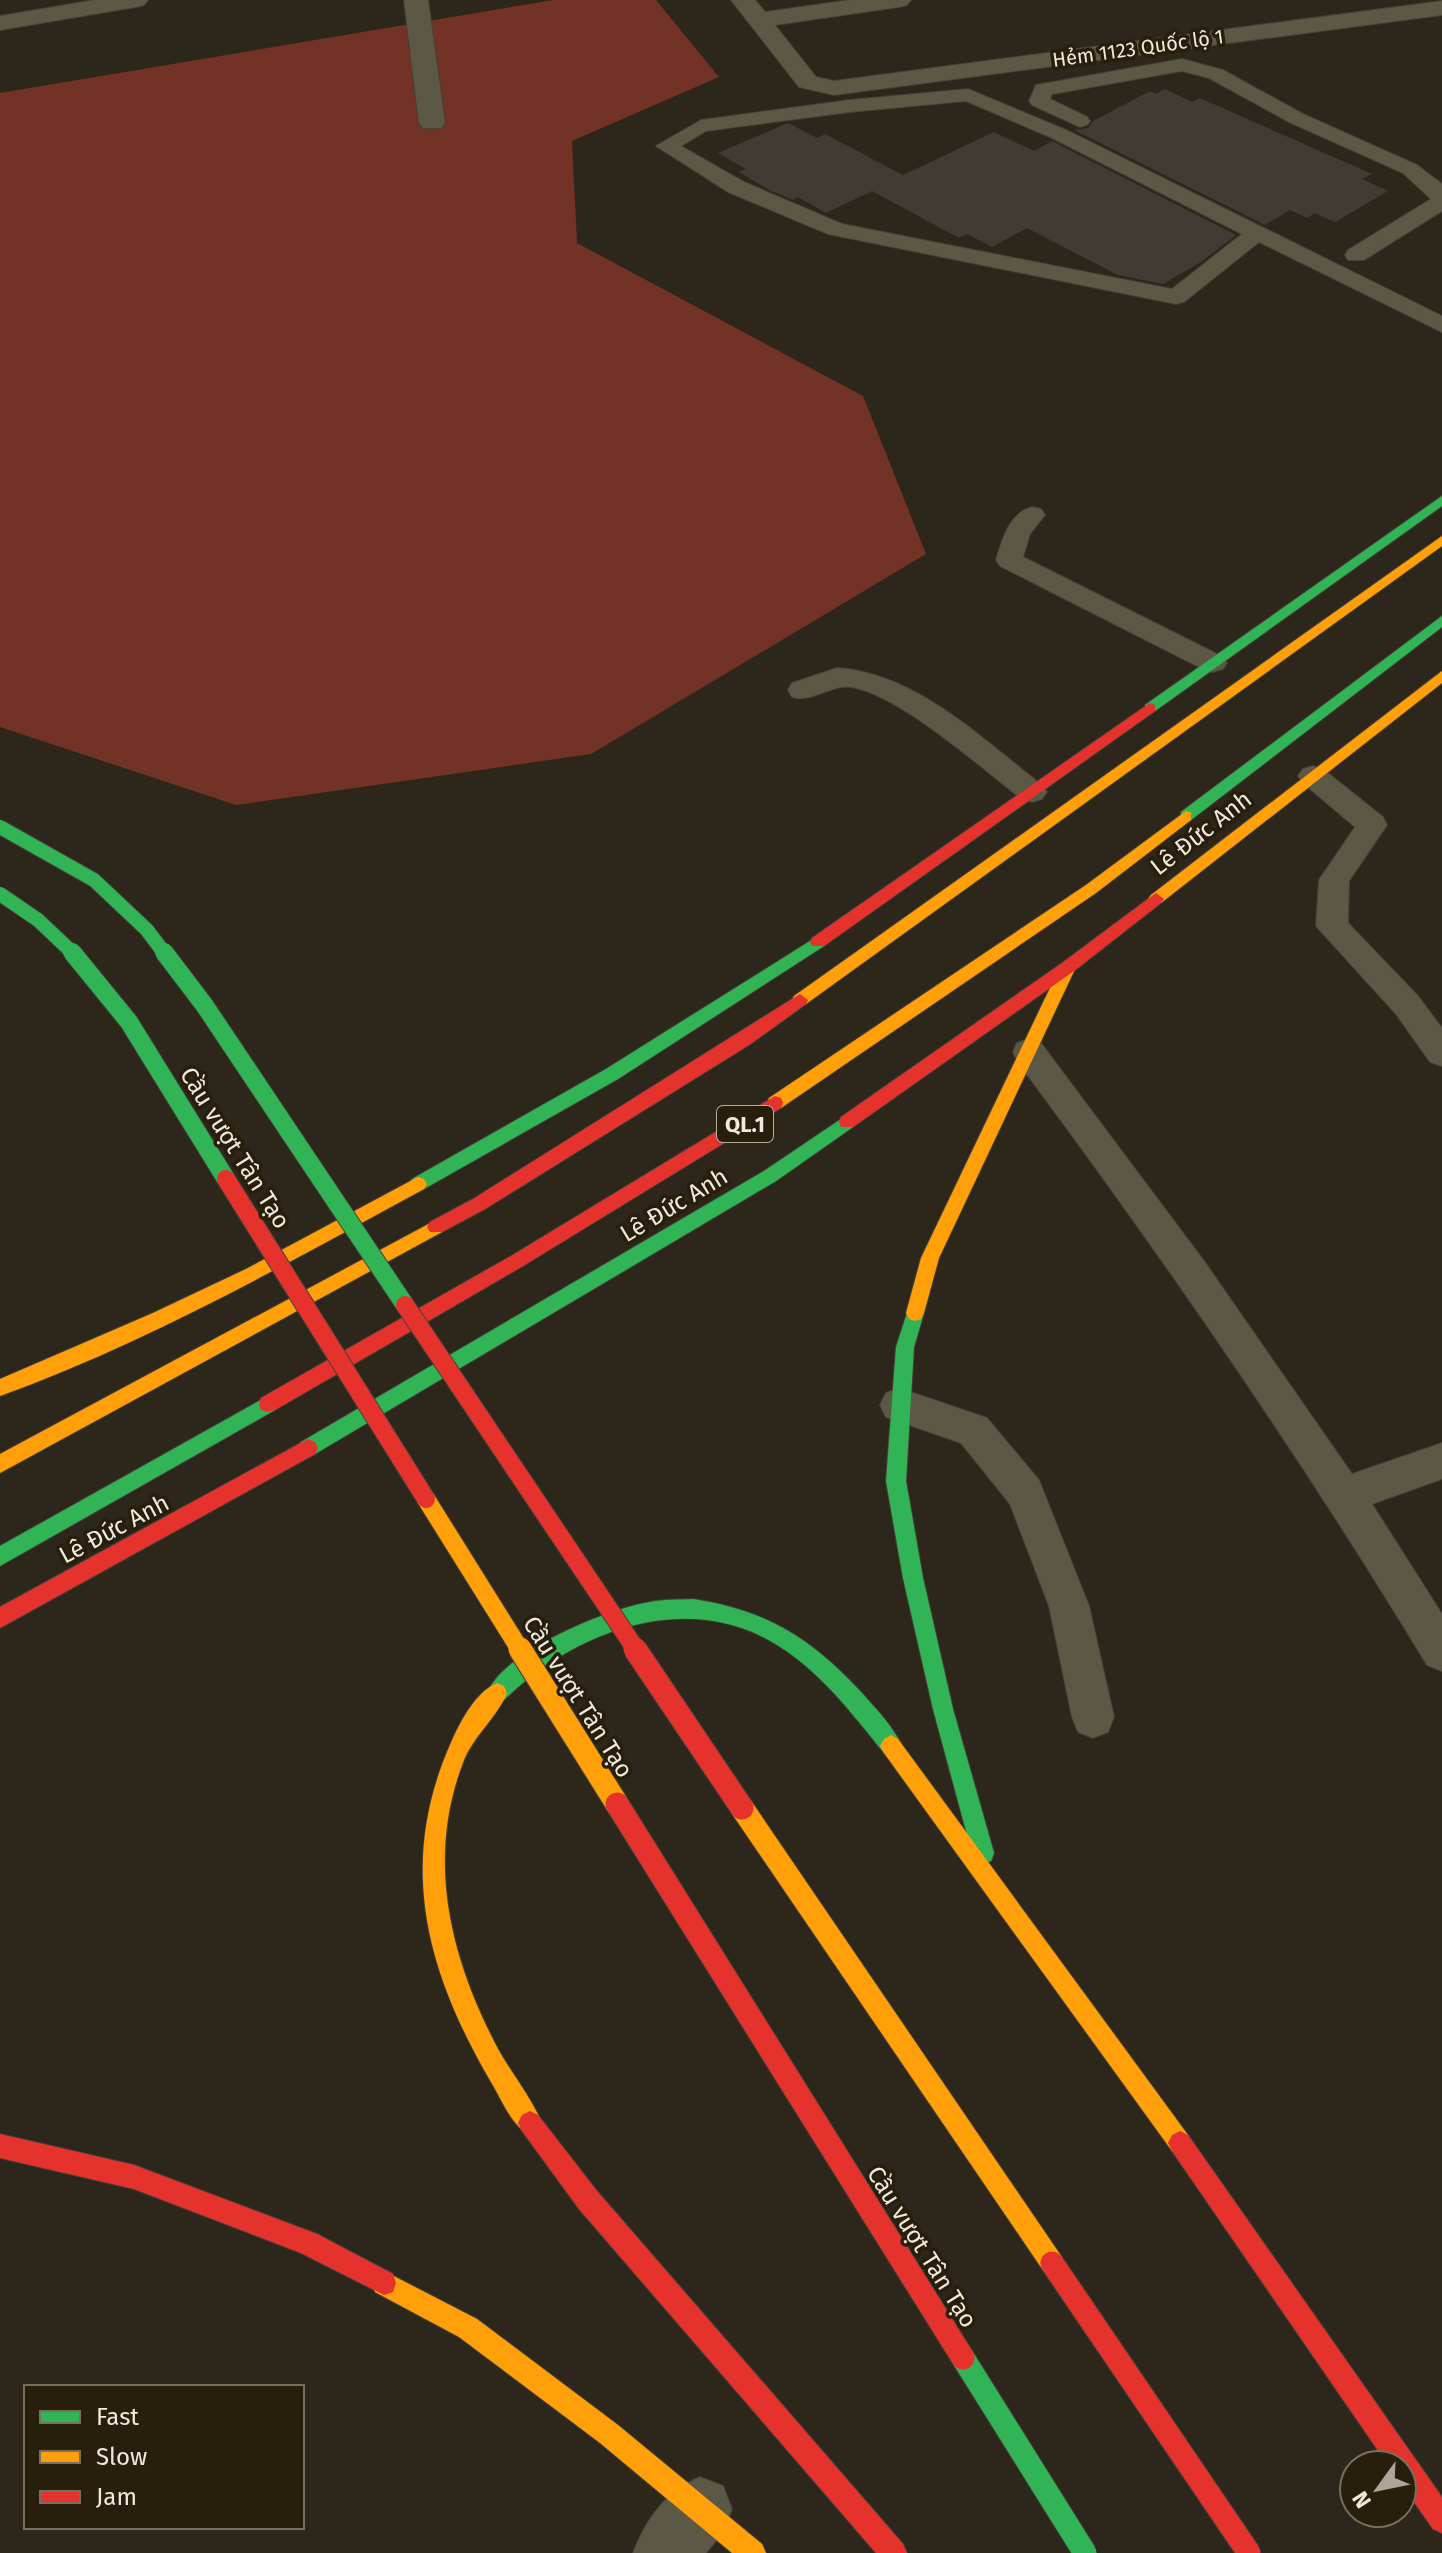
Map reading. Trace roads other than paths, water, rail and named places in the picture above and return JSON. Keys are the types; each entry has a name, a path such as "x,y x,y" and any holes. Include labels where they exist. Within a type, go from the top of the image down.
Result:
{"highway":[{"path":"0,1388 159,1319 252,1274 470,1156 612,1074 847,923 1442,500"},
{"path":"0,1464 479,1204 743,1040 1442,540"},
{"name":"Lê Đức Anh","path":"0,1557 517,1261 737,1129 1091,889 1442,620"},
{"name":"Lê Đức Anh","path":"0,1618 249,1483 770,1176 1068,967 1442,676"},
{"path":"0,827 65,861 105,889 164,950 205,1006 754,1825 1249,2553"},
{"name":"Cầu vượt Tân Tạo","path":"0,894 48,927 82,958 112,997 1085,2553"},
{"path":"847,923 875,948"},
{"path":"992,1882 943,1709 913,1578 896,1481 899,1405 905,1347 930,1258 1068,967"},
{"path":"894,2553 586,2197 524,2117 476,2034 448,1965 433,1898 430,1852 439,1799 454,1753 478,1711 513,1678 560,1643 644,1609 692,1604 744,1618 789,1638 861,1704 1241,2227 1442,2520"},
{"path":"0,2146 134,2177 308,2243 468,2328 579,2413 682,2531 753,2553"}],"street":[{"path":"0,23 136,0"},
{"path":"416,0 432,123"},
{"path":"750,10 899,0"},
{"name":"Hẻm 1123 Quốc lộ 1","path":"750,10 808,82 834,88 1442,8"}],"lane":[{"path":"1097,128 1039,101 1043,89 1182,65 1216,74 1296,118 1410,169 1435,189 1442,200 1356,255"},
{"path":"1257,233 1176,297 836,229 736,187 666,146 701,126 850,106 968,95 1059,134 1442,325"},
{"path":"1331,243 1380,268"},
{"path":"1032,515 1018,532 1009,560 1213,663"},
{"path":"802,690 839,677 873,682 925,713 1032,792"},
{"path":"1313,776 1372,825 1334,880 1332,926 1407,1005 1442,1053"},
{"path":"1029,1052 1109,1157 1267,1379 1442,1651"},
{"path":"899,1405 974,1430 1025,1493 1069,1606 1093,1717"},
{"path":"1342,1496 1442,1461"}]}
